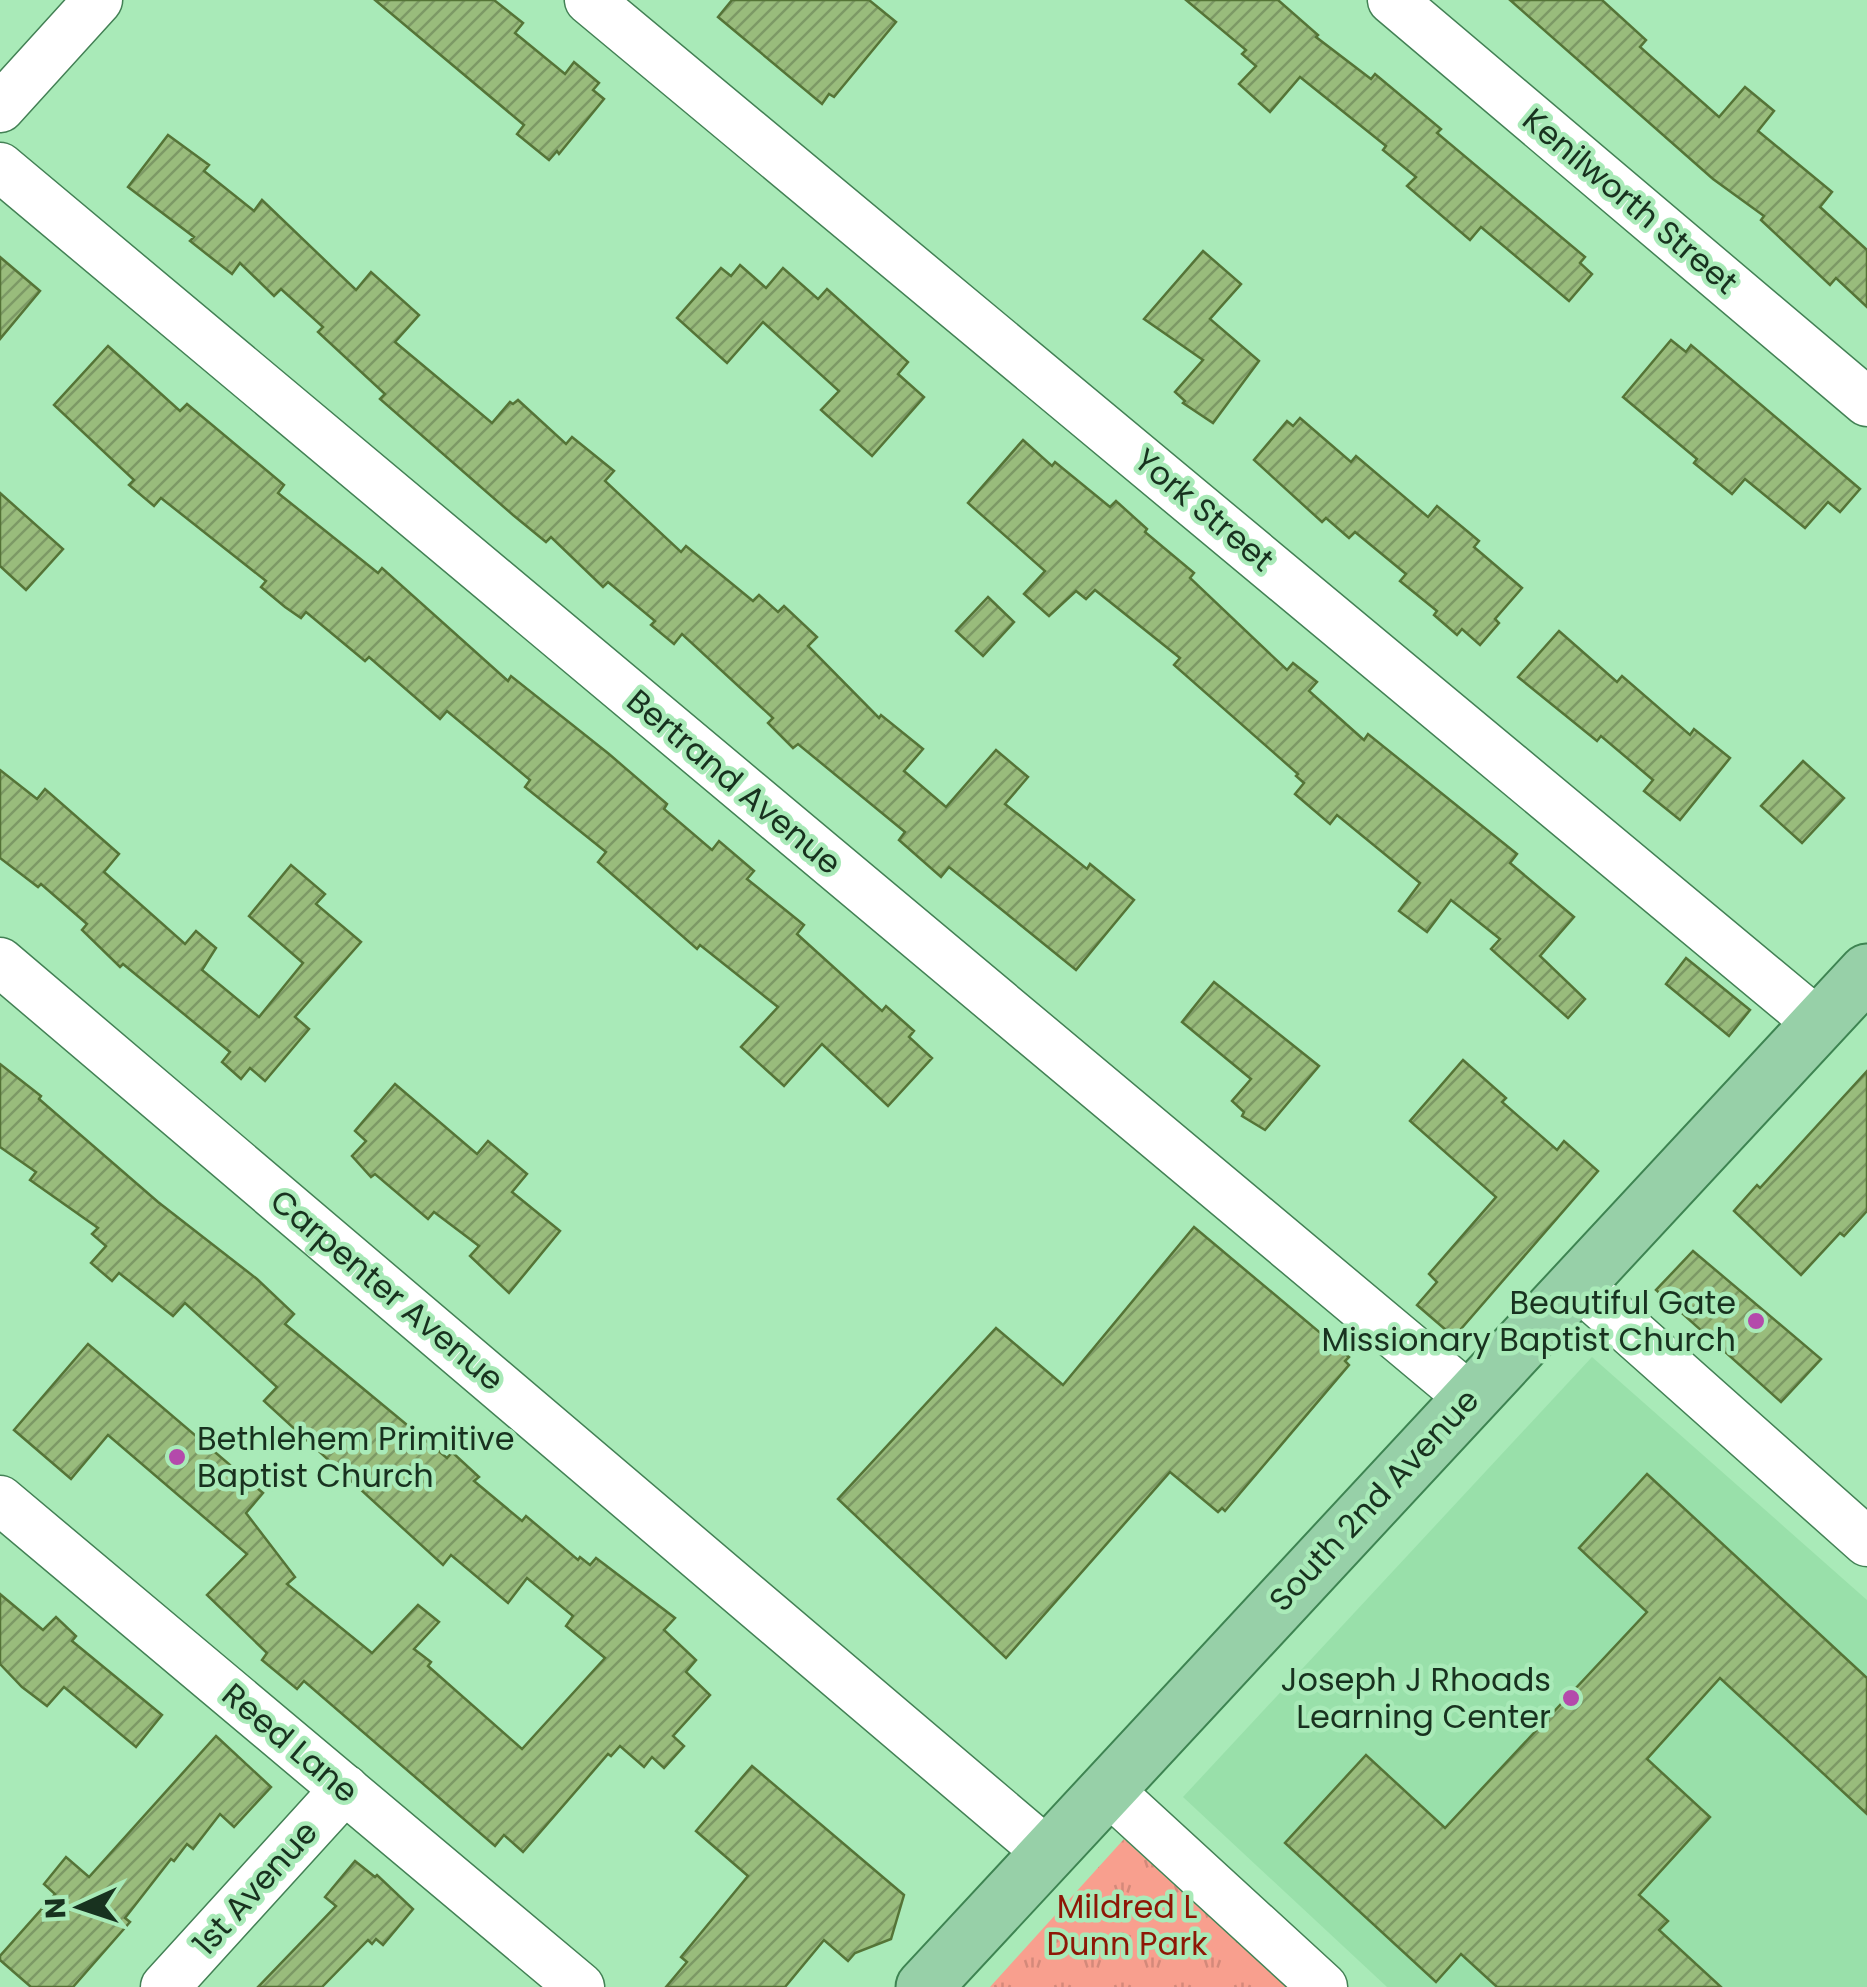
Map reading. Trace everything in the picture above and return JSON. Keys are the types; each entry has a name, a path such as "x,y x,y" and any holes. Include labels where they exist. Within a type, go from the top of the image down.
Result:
{"main road":[{"name":"South 2nd Avenue","path":"924,1987 1867,972"}],"street":[{"path":"0,108 98,0"},
{"name":"York Street","path":"589,0 1818,1023"},
{"name":"Kenilworth Street","path":"1392,0 1867,402"},
{"name":"Bertrand Avenue","path":"0,167 1469,1397"},
{"name":"Carpenter Avenue","path":"0,962 1048,1852"},
{"path":"1576,1283 1867,1542"},
{"name":"Reed Lane","path":"0,1500 580,1987"},
{"name":"1st Avenue","path":"165,1987 344,1788"},
{"path":"1106,1788 1323,1987"}],"shaded area":[{"name":"Joseph J Rhoads Learning Center","path":"1592,1357 1867,1600 1867,1987 1387,1987 1183,1797"}],"green space":[{"name":"Mildred L Dunn Park","path":"1124,1839 1286,1987 990,1987"}],"building":[{"path":"375,0 494,0 523,23 515,33 565,74 574,62 599,83 593,90 604,99 559,154 557,151 549,160 517,134 524,125"},
{"path":"732,0 869,0 896,22 834,97 829,94 822,104 718,17"},
{"path":"1186,0 1278,0 1316,37 1371,79 1375,74 1441,129 1437,133 1585,257 1580,263 1592,274 1569,301 1481,227 1470,240 1407,186 1416,177 1383,150 1386,146 1300,77 1270,112 1239,84 1256,66 1242,54 1246,50"},
{"path":"1510,0 1602,0 1646,40 1640,47 1719,117 1745,87 1774,111 1758,131 1832,192 1820,207 1867,250 1867,307 1836,278 1830,285 1761,220 1764,216 1713,179"},
{"path":"168,135 209,165 204,171 254,211 262,200 356,290 371,272 419,315 395,342 492,423 510,402 518,400 566,444 572,437 614,471 605,481 681,552 686,546 753,601 759,595 778,612 784,606 817,637 808,646 879,718 881,715 923,749 904,771 946,807 996,750 1028,777 1005,804 1087,869 1090,864 1134,900 1076,970 949,867 941,877 899,840 905,832 798,744 793,748 768,723 773,718 682,634 674,644 651,625 655,621 608,582 603,587 551,537 546,542 513,515 380,399 385,394 318,332 323,327 281,289 274,296 240,263 232,274 190,241 194,237 128,187"},
{"path":"1203,251 1241,284 1210,319 1259,361 1213,423 1183,403 1175,392 1203,360 1144,319"},
{"path":"0,257 40,291 0,339"},
{"path":"740,265 766,288 783,268 818,299 827,289 908,362 898,374 924,397 872,456 821,410 839,391 763,322 727,363 677,318 721,268 731,276"},
{"path":"1671,340 1686,352 1691,345 1860,489 1840,512 1828,502 1805,528 1745,479 1732,494 1623,397"},
{"path":"108,346 180,411 187,404 284,485 278,493 378,573 382,568 508,681 511,676 609,754 712,850 719,841 754,871 747,879 804,925 797,934 882,1011 886,1006 914,1031 909,1037 932,1058 888,1106 822,1044 784,1086 741,1047 778,1007 700,945 697,949 598,862 606,852 525,787 530,780 447,711 440,719 369,657 365,661 306,612 301,618 285,607 261,587 266,581 161,498 154,506 129,485 134,480 54,405"},
{"path":"1300,418 1351,462 1356,456 1428,517 1437,506 1479,541 1474,547 1522,588 1495,619 1499,623 1480,645 1462,629 1457,635 1434,615 1437,611 1400,581 1406,574 1355,532 1349,538 1326,518 1322,522 1254,460 1287,421 1293,426"},
{"path":"1023,440 1110,507 1116,501 1147,529 1145,532 1194,573 1190,578 1287,670 1293,663 1317,682 1309,691 1364,740 1368,734 1517,854 1510,863 1574,917 1540,956 1585,999 1568,1018 1491,949 1500,939 1451,900 1427,932 1399,911 1420,883 1337,815 1330,824 1295,794 1304,783 1298,774 1174,665 1180,658 1095,590 1086,599 1076,591 1049,616 1024,594 1045,571 968,503"},
{"path":"0,493 63,549 26,590 0,566"},
{"path":"988,597 1014,622 983,656 956,631"},
{"path":"1559,631 1617,682 1622,676 1690,735 1694,729 1730,758 1680,820 1644,791 1653,780 1601,736 1597,741 1518,677"},
{"path":"1803,761 1844,798 1802,843 1761,806"},
{"path":"0,770 37,799 45,789 119,854 104,872 185,944 196,931 216,948 202,970 259,1017 303,963 249,916 291,865 325,894 316,904 361,942 295,1017 309,1029 265,1081 250,1068 241,1079 222,1062 230,1052 123,964 120,967 82,930 87,924 41,884 38,887 0,858"},
{"path":"1686,958 1750,1010 1729,1036 1666,984"},
{"path":"1214,982 1319,1066 1265,1130 1242,1116 1244,1112 1232,1101 1251,1079 1182,1022"},
{"path":"1463,1060 1506,1098 1502,1102 1557,1150 1564,1141 1598,1171 1454,1337 1417,1305 1437,1282 1429,1274 1496,1197 1410,1121"},
{"path":"0,1064 158,1202 257,1279 294,1314 285,1324 447,1458 452,1452 479,1477 474,1481 522,1521 526,1516 578,1560 580,1557 590,1565 596,1558 675,1618 664,1630 696,1660 686,1672 710,1695 673,1736 684,1746 664,1768 652,1757 644,1767 620,1746 611,1756 608,1754 523,1852 504,1835 495,1846 304,1681 297,1689 262,1660 267,1653 207,1595 247,1554 108,1435 71,1479 14,1430 88,1344 263,1493 246,1513 295,1577 287,1584 372,1653 418,1605 439,1622 414,1649 522,1749 605,1658 566,1626 573,1616 527,1578 508,1603 451,1555 443,1565 264,1401 277,1387 185,1303 173,1316 119,1273 112,1281 91,1263 106,1246 92,1234 98,1228 30,1180 36,1172 0,1147"},
{"path":"1867,1071 1867,1211 1844,1236 1840,1233 1801,1275 1734,1211 1757,1185 1760,1188"},
{"path":"395,1084 477,1154 488,1141 527,1174 512,1192 560,1231 509,1293 470,1256 479,1246 434,1212 428,1219 375,1174 371,1177 352,1156 366,1141 355,1131"},
{"path":"1194,1227 1349,1357 1345,1361 1349,1365 1225,1511 1222,1508 1218,1512 1170,1472 1006,1658 838,1499 996,1328 1063,1385"},
{"name":"Beautiful Gate Missionary Baptist Church","path":"1693,1251 1821,1359 1781,1402 1656,1290"},
{"path":"1647,1474 1867,1678 1867,1814 1720,1678 1647,1759 1710,1817 1639,1895 1668,1921 1659,1930 1721,1987 1497,1987 1461,1954 1436,1982 1285,1843 1366,1755 1445,1828 1647,1612 1579,1548"},
{"path":"0,1594 43,1630 56,1617 76,1636 72,1641 162,1715 136,1747 64,1687 47,1706 0,1664"},
{"path":"216,1736 271,1787 234,1827 220,1814 193,1849 187,1844 174,1861 171,1859 125,1918 130,1922 73,1987 31,1987 0,1956 55,1894 44,1884 66,1857 89,1877"},
{"path":"752,1766 904,1895 891,1939 855,1953 848,1961 824,1940 785,1987 666,1987 687,1962 681,1957 748,1876 696,1831"},
{"path":"355,1861 377,1875 413,1909 383,1945 376,1939 372,1944 368,1940 322,1987 258,1987 336,1906 325,1897"}],"place":[{"name":"Beautiful Gate Missionary Baptist Church","path":"1756,1321"},
{"name":"Bethlehem Primitive Baptist Church","path":"177,1457"},
{"name":"Joseph J Rhoads Learning Center","path":"1571,1698"}]}
